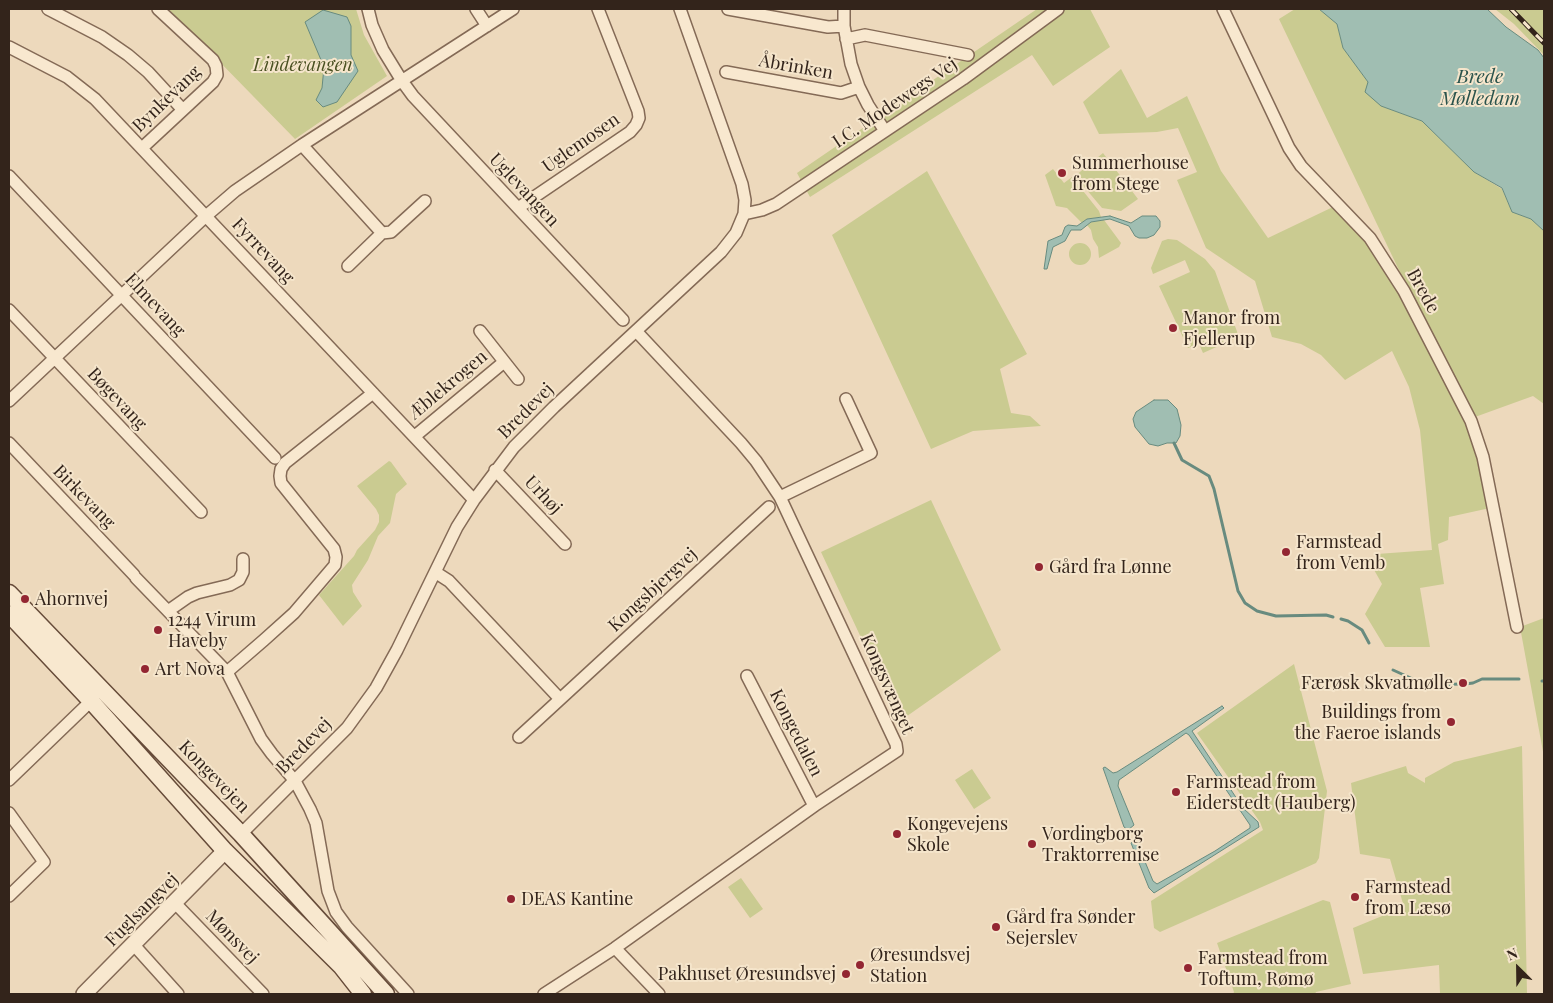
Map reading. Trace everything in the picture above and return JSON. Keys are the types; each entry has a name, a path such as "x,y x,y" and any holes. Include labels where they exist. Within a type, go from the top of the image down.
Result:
{"main road":[{"name":"Kongevejen","path":"9,593 241,834 386,994"},
{"path":"9,614 91,701 225,851 341,966 363,994"}],"street":[{"path":"48,9 102,37 128,55 148,72 183,110"},
{"name":"Bynkevang","path":"142,148 213,82 217,75 213,60 158,9"},
{"name":"Uglevangen","path":"368,9 372,25 383,50 402,82 413,96 623,320"},
{"path":"476,9 487,26"},
{"path":"9,401 206,216 235,192 302,146 513,9"},
{"name":"Uglemosen","path":"518,208 630,132 636,126 639,118 638,111 598,9"},
{"name":"Bredevej","path":"241,834 347,728 376,688 397,650 457,527 495,470 514,447 554,407 721,252 736,233 744,214 745,200 742,184 680,9"},
{"path":"728,9 828,27 844,26"},
{"name":"Åbrinken","path":"844,9 844,26 851,64 868,106 885,132"},
{"name":"I.C. Modewegs Vej","path":"744,214 762,210 776,204 964,79 1058,9"},
{"name":"Brede","path":"1223,9 1289,148 1301,166 1370,238 1404,291 1472,421 1483,457 1517,627"},
{"path":"846,39 865,35 968,55"},
{"name":"Fyrrevang","path":"9,47 67,77 95,99 474,500"},
{"name":"Åbrinken","path":"726,72 841,93 859,87"},
{"path":"302,146 382,233"},
{"name":"Elmevang","path":"9,176 275,458"},
{"path":"348,266 382,233 391,232 425,200"},
{"name":"Bøgevang","path":"9,310 201,512"},
{"name":"Æblekrogen","path":"480,331 518,380"},
{"name":"Kongsvænget","path":"544,994 615,948 814,806 897,751 896,744 780,497 740,442 636,331"},
{"name":"Æblekrogen","path":"415,436 504,362"},
{"path":"227,672 294,613 334,565 336,557 334,550 281,483 281,469 285,462 373,393"},
{"path":"780,497 871,453 846,398"},
{"name":"Birkevang","path":"9,443 227,672 261,739 295,781"},
{"name":"Urhøj","path":"495,470 565,544"},
{"name":"Kongsbjergvej","path":"519,737 769,507"},
{"path":"168,611 197,593 230,585 238,580 243,572 243,560"},
{"path":"435,572 449,581 560,699"},
{"name":"Kongedalen","path":"747,676 814,806"},
{"path":"9,780 91,701"},
{"path":"295,781 316,823 325,878 336,912 347,927 408,994"},
{"path":"9,813 44,862 9,896"},
{"name":"Fuglsangvej","path":"91,992 133,944 225,851"},
{"name":"Mønsvej","path":"175,903 263,994"},
{"path":"133,944 178,994"},
{"path":"615,948 659,994"}],"green space":[{"name":"Lindevangen","path":"168,9 356,9 364,35 387,76 295,139"},
{"path":"1037,9 1090,9 1110,47 1053,86 1032,55 810,197 797,173"},
{"path":"1295,9 1319,9 1337,24 1343,48 1368,82 1381,106 1422,121 1474,172 1502,189 1512,212 1531,219 1544,231 1544,404 1533,396 1475,417 1408,289 1279,19"},
{"path":"1495,9 1544,9 1544,55 1514,24"},
{"path":"1121,69 1147,118 1187,96 1221,171 1268,238 1335,206 1368,241 1401,292 1466,420 1479,459 1490,508 1449,517 1448,540 1438,544 1444,584 1420,588 1430,647 1385,647 1365,614 1382,584 1373,568 1377,554 1432,550 1420,430 1409,387 1392,351 1345,380 1321,355 1301,344 1272,337 1255,281 1206,248 1177,180 1197,172 1178,128 1157,132 1099,134 1083,102"},
{"path":"1103,153 1138,199 1121,211 1102,208 1075,176"},
{"path":"1053,169 1064,183 1072,177 1099,211 1101,217 1087,219 1082,223 1067,208 1056,206 1045,175"},
{"path":"927,171 1027,354 1000,369 1011,413 1030,416 1041,426 973,431 931,449 832,235"},
{"path":"1104,220 1121,243 1119,247 1099,258 1098,247 1087,225 1091,222"},
{"path":"1168,239 1177,240 1186,246 1205,259 1215,271 1239,337 1203,353 1199,344 1188,348 1159,286 1190,272 1185,260 1153,274 1151,268 1162,241"},
{"path":"1080,243 1088,246 1091,254 1088,262 1080,265 1072,262 1069,254 1072,246"},
{"path":"389,461 407,484 396,494 390,523 378,536 368,560 352,585 353,592 362,606 343,626 319,595 375,530 379,522 379,515 357,486"},
{"path":"931,500 1001,650 900,721 821,552"},
{"path":"1544,618 1544,757 1520,627"},
{"path":"1294,664 1327,791 1319,858 1316,863 1160,932 1154,928 1151,901 1263,830 1260,822 1197,733"},
{"path":"1522,746 1527,994 1440,994 1439,965 1363,974 1353,928 1404,907 1390,859 1360,854 1351,783 1406,766 1408,773 1425,783 1425,778 1454,762"},
{"path":"972,769 991,798 974,809 955,780"},
{"path":"741,878 763,909 750,918 728,887"},
{"path":"1323,900 1330,902 1351,984 1316,992 1315,994 1233,994 1234,992 1217,943"}],"water":[{"name":"Brede Mølledam","path":"1319,9 1487,9 1506,27 1538,50 1544,58 1544,231 1531,219 1512,212 1502,188 1474,172 1422,121 1381,106 1365,92 1368,82 1343,48 1337,24"},
{"path":"323,10 347,17 351,26 351,55 358,71 337,102 323,107 316,100 322,88 324,67 305,22"},
{"path":"1110,216 1131,223 1142,216 1156,216 1160,221 1160,227 1154,235 1147,238 1139,238 1135,236 1129,226 1110,219 1091,222 1081,230 1071,230 1065,241 1053,247 1047,269 1044,269 1048,241 1062,235 1065,227 1068,225 1077,226 1087,219"},
{"path":"1154,400 1168,400 1177,409 1181,425 1180,436 1176,443 1158,446 1149,444 1135,427 1133,419 1136,412"},
{"path":"1222,706 1224,708 1192,731 1243,808 1258,822 1259,827 1154,893 1149,888 1131,843 1136,840 1153,881 1157,884 1215,851 1250,828 1250,825 1186,733 1119,780 1118,786 1134,825 1128,830 1124,827 1103,768 1105,767 1113,773 1117,772"}],"waterway":[{"path":"1174,443 1182,460 1209,476 1214,489 1238,591 1245,603 1257,611 1276,616 1326,615 1333,617"},
{"path":"1341,619 1362,630 1369,643"},
{"path":"1393,670 1426,685 1461,684"},
{"path":"1465,684 1482,679 1519,679"}],"railway":[{"path":"1511,9 1544,43"}],"place":[{"name":"Summerhouse from Stege","path":"1062,173"},
{"name":"Manor from Fjellerup","path":"1173,328"},
{"name":"Farmstead from Vemb","path":"1286,552"},
{"name":"Gård fra Lønne","path":"1039,567"},
{"name":"Ahornvej","path":"25,599"},
{"name":"1244 Virum Haveby","path":"158,630"},
{"name":"Art Nova","path":"145,669"},
{"name":"Færøsk Skvatmølle","path":"1463,683"},
{"name":"Buildings from the Faeroe islands","path":"1451,722"},
{"name":"Farmstead from Eiderstedt (Hauberg)","path":"1176,792"},
{"name":"Kongevejens Skole","path":"897,834"},
{"name":"Vordingborg Traktorremise","path":"1032,844"},
{"name":"Farmstead from Læsø","path":"1355,897"},
{"name":"DEAS Kantine","path":"511,899"},
{"name":"Gård fra Sønder Sejerslev","path":"996,927"},
{"name":"Øresundsvej Station","path":"860,965"},
{"name":"Farmstead from Toftum, Rømø","path":"1188,968"},
{"name":"Pakhuset Øresundsvej","path":"846,974"}]}
